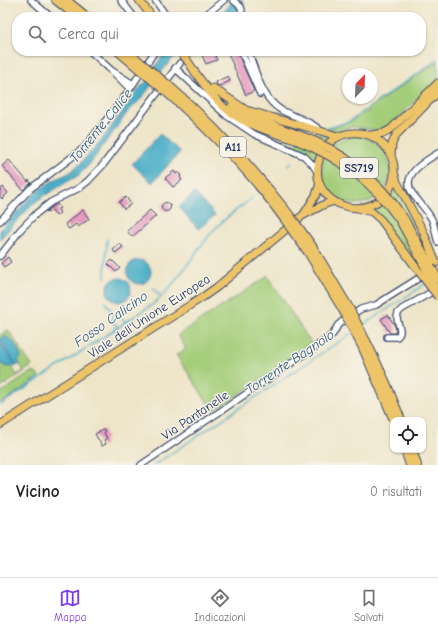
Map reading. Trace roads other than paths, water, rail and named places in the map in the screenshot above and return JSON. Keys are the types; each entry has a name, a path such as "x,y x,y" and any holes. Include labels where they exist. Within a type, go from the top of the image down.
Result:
{"highway":[{"path":"56,0 71,12"},
{"path":"66,0 80,12"},
{"name":"A11","path":"126,56 192,106 232,147 275,196 296,231 312,246 386,383 400,417"},
{"name":"A11","path":"131,56 139,65"},
{"name":"A11","path":"365,346 393,417"},
{"path":"406,453 410,465"},
{"path":"413,453 417,465"}],"main road":[{"path":"139,0 148,12"},
{"name":"SS719","path":"187,58 226,103 243,114 299,138"},
{"name":"SS719","path":"187,58 199,78 226,109 239,118 249,123 333,149 354,164 384,191 402,220 438,292"},
{"path":"369,135 384,134 391,129 438,84"},
{"path":"213,88 246,110 338,136"},
{"path":"438,92 396,135 392,144 391,156 397,182 420,225 428,270 438,297"},
{"path":"226,109 238,123"},
{"path":"329,143 338,136 353,132 369,135 380,140 391,156"},
{"path":"320,158 318,173 320,182 325,193 334,201 345,207 357,208 367,207 377,202"},
{"path":"389,190 394,171"},
{"name":"Viale dell'Unione Europea","path":"302,216 316,195 320,182"},
{"name":"Viale dell'Unione Europea","path":"0,425 203,297 302,216 334,201"},
{"path":"357,208 368,211 377,216 428,270"},
{"name":"SS719","path":"428,270 438,278"}],"street":[{"path":"31,0 45,12"},
{"path":"121,0 130,12"},
{"path":"155,0 163,12"},
{"path":"210,12 224,0"},
{"path":"233,0 240,5 242,10 241,12"},
{"path":"96,56 130,90"},
{"path":"0,221 30,189 84,148 130,90 152,56"},
{"path":"243,56 260,94"},
{"path":"250,56 263,90 272,102 281,109 312,124 323,132"},
{"path":"0,256 21,229 37,213 51,202 79,188 88,181 103,165 175,68 187,58"},
{"path":"175,68 221,111 254,134 304,156 313,165 318,173"},
{"path":"111,70 133,84"},
{"path":"438,153 417,167 410,179 410,188 432,218 438,242"},
{"name":"Via Pantanelle","path":"141,465 328,339 338,325 344,320 361,309 376,305 428,270"},
{"path":"387,337 397,337 400,333 401,329 397,318 400,310 430,293"}],"water":[{"path":"234,0 243,0 235,12 223,12"},
{"path":"162,56 176,56 141,99 127,113 89,165 79,175 33,204 0,239 0,230 36,192 54,180 69,173 81,163 103,138 141,86 147,81"},
{"path":"160,134 180,152 152,183 132,164"},
{"path":"195,193 215,215 198,229 179,207"},
{"path":"139,260 148,263 151,272 148,281 139,284 130,281 127,272 130,263"},
{"path":"119,278 128,281 131,290 128,299 119,302 110,299 107,290 110,281"},
{"path":"4,336 15,344 19,351 21,358 18,361 20,364 17,366 1,342 1,339"},
{"path":"0,343 16,366 13,368 11,366 5,367 0,361"}],"waterway":[{"name":"Fosso Calicino","path":"325,129 350,121 438,59"},
{"name":"Fosso Calicino","path":"302,151 305,146"},
{"name":"Fosso Calicino","path":"288,166 292,162"},
{"name":"Fosso Calicino","path":"0,405 152,305 169,289 216,227 252,198"},
{"path":"105,277 107,239"},
{"name":"Torrente Bagnolo","path":"362,326 425,284"},
{"path":"153,288 161,297"},
{"path":"105,302 113,313 121,317 126,323"},
{"path":"113,313 113,322 118,328"},
{"name":"Torrente Bagnolo","path":"154,465 352,333"}],"water label":[{"name":"Torrente Calice","path":"101,126"}]}
